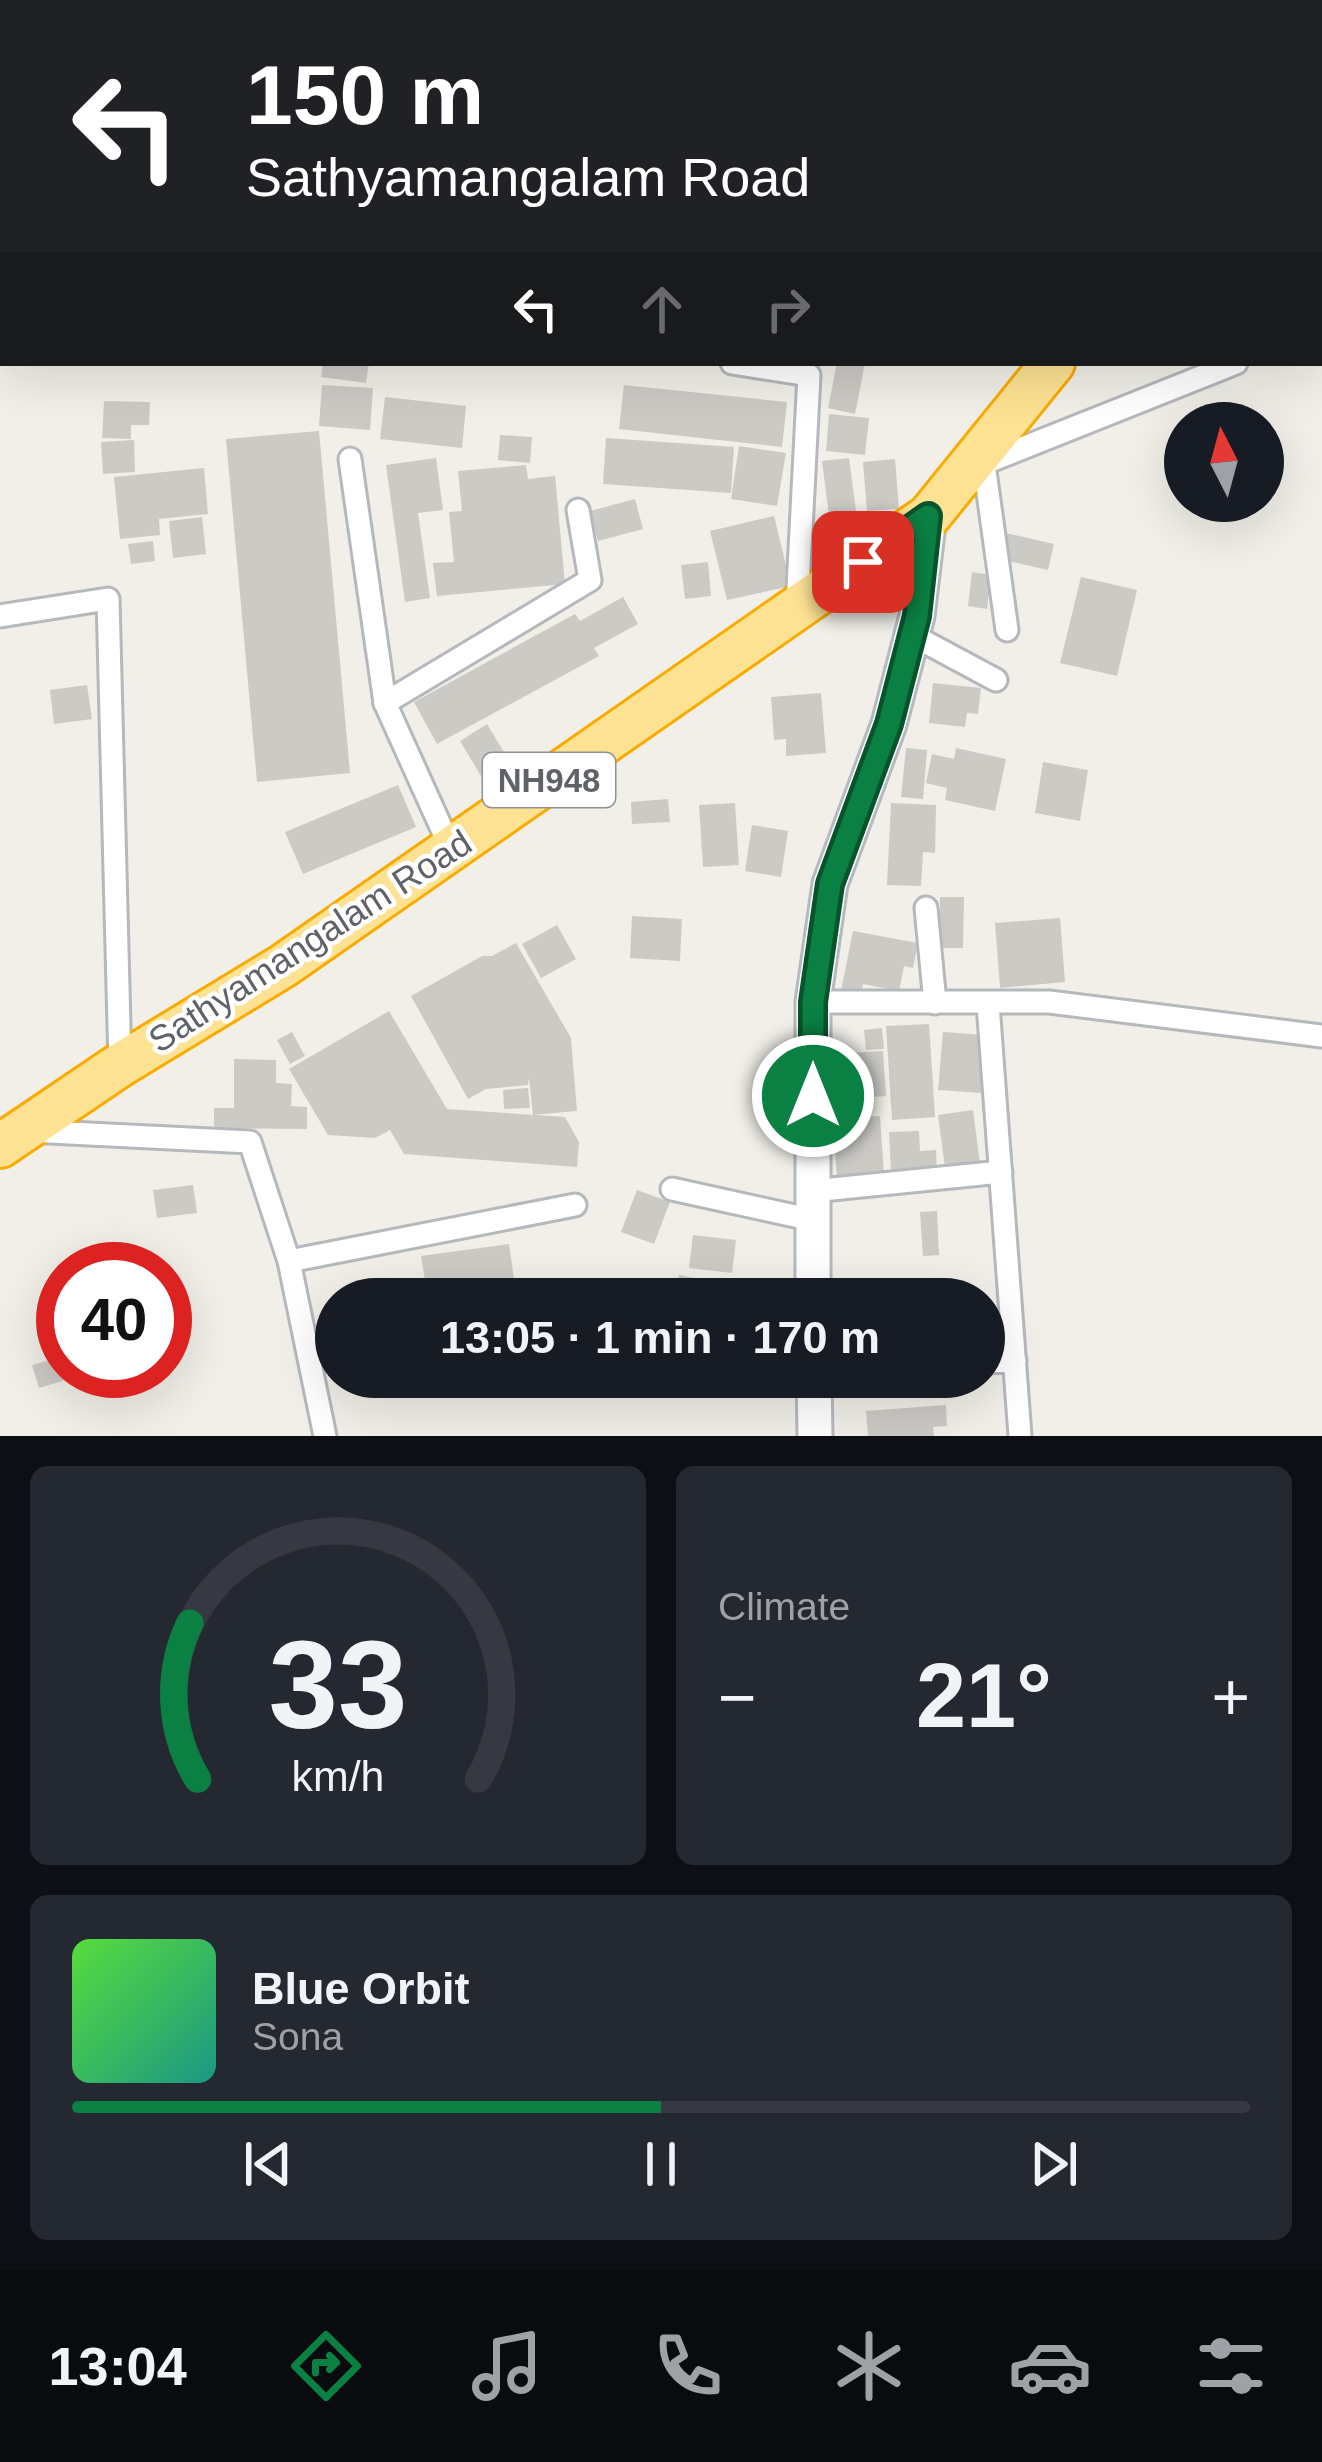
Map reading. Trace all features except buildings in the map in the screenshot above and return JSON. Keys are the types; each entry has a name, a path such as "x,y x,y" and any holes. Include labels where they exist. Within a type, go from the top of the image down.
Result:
{"highway":[{"name":"Sathyamangalam Road","path":"11,1138 283,966 928,516 975,467 1051,366"}],"street":[{"path":"770,366 808,369 797,608"},
{"path":"1007,630 975,467 1228,366"},
{"path":"350,459 385,703 452,848"},
{"path":"385,703 590,580 578,510"},
{"path":"814,1278 813,1002 830,884 889,724 912,635 928,516"},
{"path":"0,616 108,599 120,1065"},
{"path":"912,635 996,680"},
{"path":"926,908 935,1003"},
{"path":"813,1002 1048,1002 1322,1036"},
{"path":"988,1004 1020,1436"},
{"path":"11,1138 250,1142 289,1261 325,1436"},
{"path":"672,1189 813,1205 1000,1172"},
{"path":"289,1261 575,1205"},
{"path":"1005,1361 1015,1360"},
{"path":"814,1398 815,1436"}],"route":[{"path":"813,1096 813,1002 830,884 889,724 917,616 928,516 863,562"}]}
